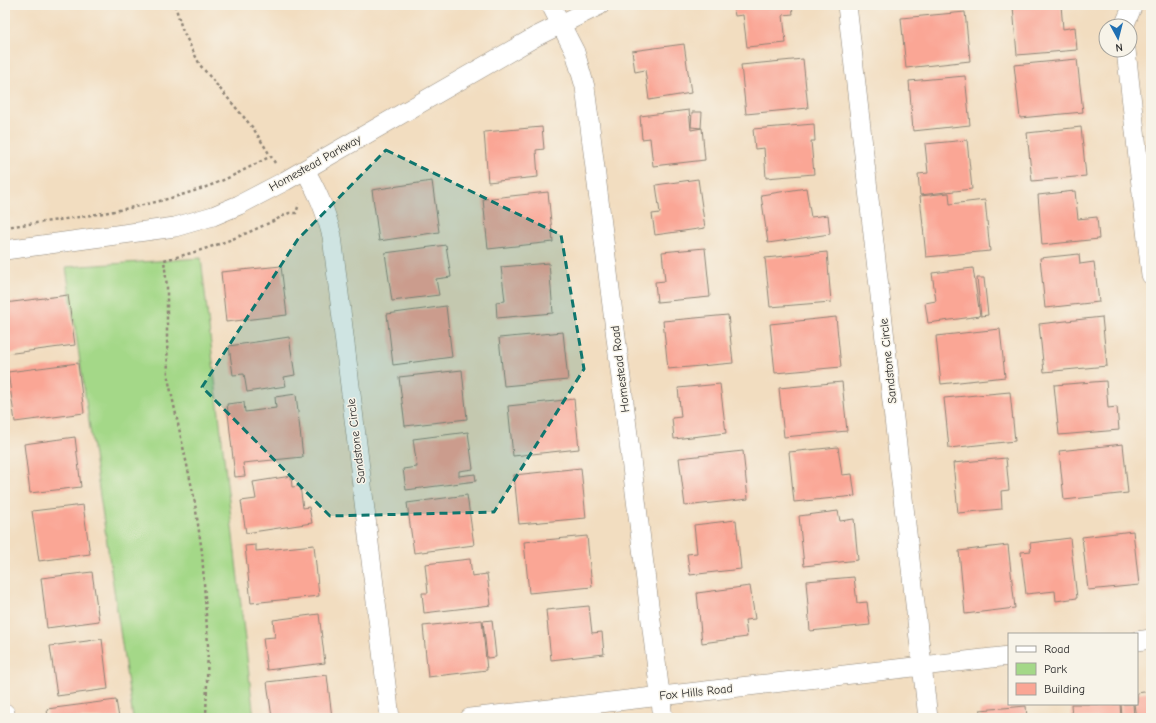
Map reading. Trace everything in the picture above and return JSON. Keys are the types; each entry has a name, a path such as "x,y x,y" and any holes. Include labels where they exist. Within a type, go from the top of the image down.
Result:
{"street":[{"name":"Homestead Road","path":"551,5 575,52 586,87 663,718"},
{"name":"Homestead Parkway","path":"5,250 175,227 213,216 305,170 535,37 600,5"},
{"name":"Sandstone Circle","path":"847,5 928,718"},
{"path":"1127,18 1133,5"},
{"path":"1127,58 1151,275"},
{"name":"Sandstone Circle","path":"305,170 318,193 327,216 332,236 390,718"},
{"path":"1138,641 1151,639"},
{"name":"Fox Hills Road","path":"470,718 1008,656"},
{"path":"5,714 6,718"}],"path":[{"path":"175,5 182,29 200,65 253,128 276,164"},
{"path":"5,227 86,216 156,202 195,191 228,178 271,156"},
{"path":"206,718 208,645 202,552 194,497 168,378 167,287 164,260 183,256 235,239 289,213 296,213 299,205"}],"highlighted area":[{"path":"386,150 561,235 584,369 494,512 330,516 202,387 298,239"}],"green space":[{"path":"201,258 254,718 133,718 66,267"}],"building":[{"path":"733,5 792,5 793,14 783,15 786,43 747,47 743,15 735,16"},
{"path":"1061,5 1063,29 1075,27 1077,50 1017,55 1013,6"},
{"path":"965,12 970,61 906,68 901,18"},
{"path":"684,44 691,93 649,100 645,70 635,72 632,51"},
{"path":"803,59 808,108 746,114 741,65"},
{"path":"1077,59 1083,112 1020,118 1014,65"},
{"path":"965,76 970,125 913,131 909,81"},
{"path":"689,110 691,130 702,128 705,160 653,166 650,138 642,139 640,116"},
{"path":"692,112 702,112 701,128 691,127"},
{"path":"814,124 815,141 811,141 814,174 766,178 764,148 755,149 753,129"},
{"path":"542,127 544,149 536,150 538,177 488,182 484,132"},
{"path":"1081,127 1086,176 1032,181 1027,133"},
{"path":"967,140 972,189 920,195 918,174 928,173 925,144"},
{"path":"698,179 705,228 655,235 652,214 660,213 656,185"},
{"path":"432,181 439,232 379,241 372,190"},
{"path":"806,188 811,217 828,215 830,234 768,243 761,195"},
{"path":"1075,191 1078,219 1097,217 1099,239 1042,245 1038,195"},
{"path":"548,192 553,242 488,249 483,199"},
{"path":"949,193 950,204 985,200 990,251 926,257 920,196"},
{"path":"446,245 451,277 436,279 439,295 392,301 385,253"},
{"path":"705,248 710,297 657,302 655,282 665,281 662,252"},
{"path":"827,252 831,302 770,307 765,258"},
{"path":"1079,254 1080,264 1094,262 1099,302 1045,308 1040,258"},
{"path":"549,263 553,313 497,318 496,302 505,301 501,267"},
{"path":"281,266 287,315 226,322 221,272"},
{"path":"973,268 980,316 928,323 925,303 936,301 932,273"},
{"path":"977,278 984,278 988,315 981,316"},
{"path":"68,295 75,345 6,354 5,303"},
{"path":"446,306 452,357 393,365 387,314"},
{"path":"728,315 733,363 668,369 663,321"},
{"path":"836,317 841,367 775,373 770,324"},
{"path":"1102,317 1107,366 1044,372 1039,324"},
{"path":"1000,329 1005,377 941,384 936,336"},
{"path":"563,332 568,380 504,386 499,338"},
{"path":"289,337 295,375 284,377 286,386 247,392 244,374 233,375 229,346"},
{"path":"78,363 84,413 15,422 8,372"},
{"path":"462,370 467,419 405,426 399,377"},
{"path":"1106,381 1108,408 1117,407 1119,430 1059,435 1054,385"},
{"path":"842,382 847,431 784,437 779,388"},
{"path":"720,384 726,433 674,439 672,418 681,417 678,388"},
{"path":"1010,392 1015,441 949,448 944,398"},
{"path":"296,394 303,457 243,463 245,476 235,477 227,404 244,402 245,412 276,408 275,397"},
{"path":"574,399 579,449 513,456 508,406"},
{"path":"468,432 473,469 459,471 459,476 475,474 476,481 406,490 403,469 417,467 413,439"},
{"path":"75,437 81,487 30,493 24,444"},
{"path":"1123,444 1128,493 1064,500 1059,451"},
{"path":"838,447 842,475 852,474 855,496 794,502 789,452"},
{"path":"743,451 748,499 685,506 679,458"},
{"path":"1006,458 1009,490 1001,491 1002,509 958,513 953,463"},
{"path":"581,468 586,518 519,524 514,475"},
{"path":"291,476 292,487 300,486 303,508 309,507 312,523 246,533 241,501 256,499 253,482"},
{"path":"467,495 474,545 414,553 407,503"},
{"path":"83,505 90,554 39,561 32,511"},
{"path":"838,511 840,521 854,519 858,560 804,566 799,516"},
{"path":"736,520 741,569 690,575 687,554 697,553 694,525"},
{"path":"1133,531 1139,585 1088,590 1082,537"},
{"path":"587,536 592,587 529,593 524,542"},
{"path":"1070,538 1077,598 1056,601 1055,591 1026,594 1021,552 1031,551 1030,543"},
{"path":"256,545 256,551 314,545 319,596 251,603 245,546"},
{"path":"1008,545 1015,608 965,614 959,551"},
{"path":"470,559 472,576 487,574 491,605 424,613 422,593 428,593 425,564"},
{"path":"92,572 99,621 47,628 41,578"},
{"path":"854,577 857,603 867,602 870,625 810,631 806,581"},
{"path":"750,586 755,619 745,620 747,637 702,643 697,593"},
{"path":"589,606 592,633 602,632 604,654 551,660 546,610"},
{"path":"319,614 325,663 267,670 263,638 275,637 273,620"},
{"path":"482,620 487,670 428,677 423,626"},
{"path":"492,620 496,657 487,658 483,621"},
{"path":"102,639 108,689 57,696 50,646"},
{"path":"327,675 332,718 272,718 267,682"},
{"path":"1151,691 1151,718 1136,718 1134,705 1138,705 1138,693"},
{"path":"116,700 119,718 48,718 47,709"},
{"path":"1071,705 1120,705 1121,718 1072,718"},
{"path":"1121,705 1133,705 1134,718 1122,718"},
{"path":"1026,706 1027,718 981,718 980,710"}]}
